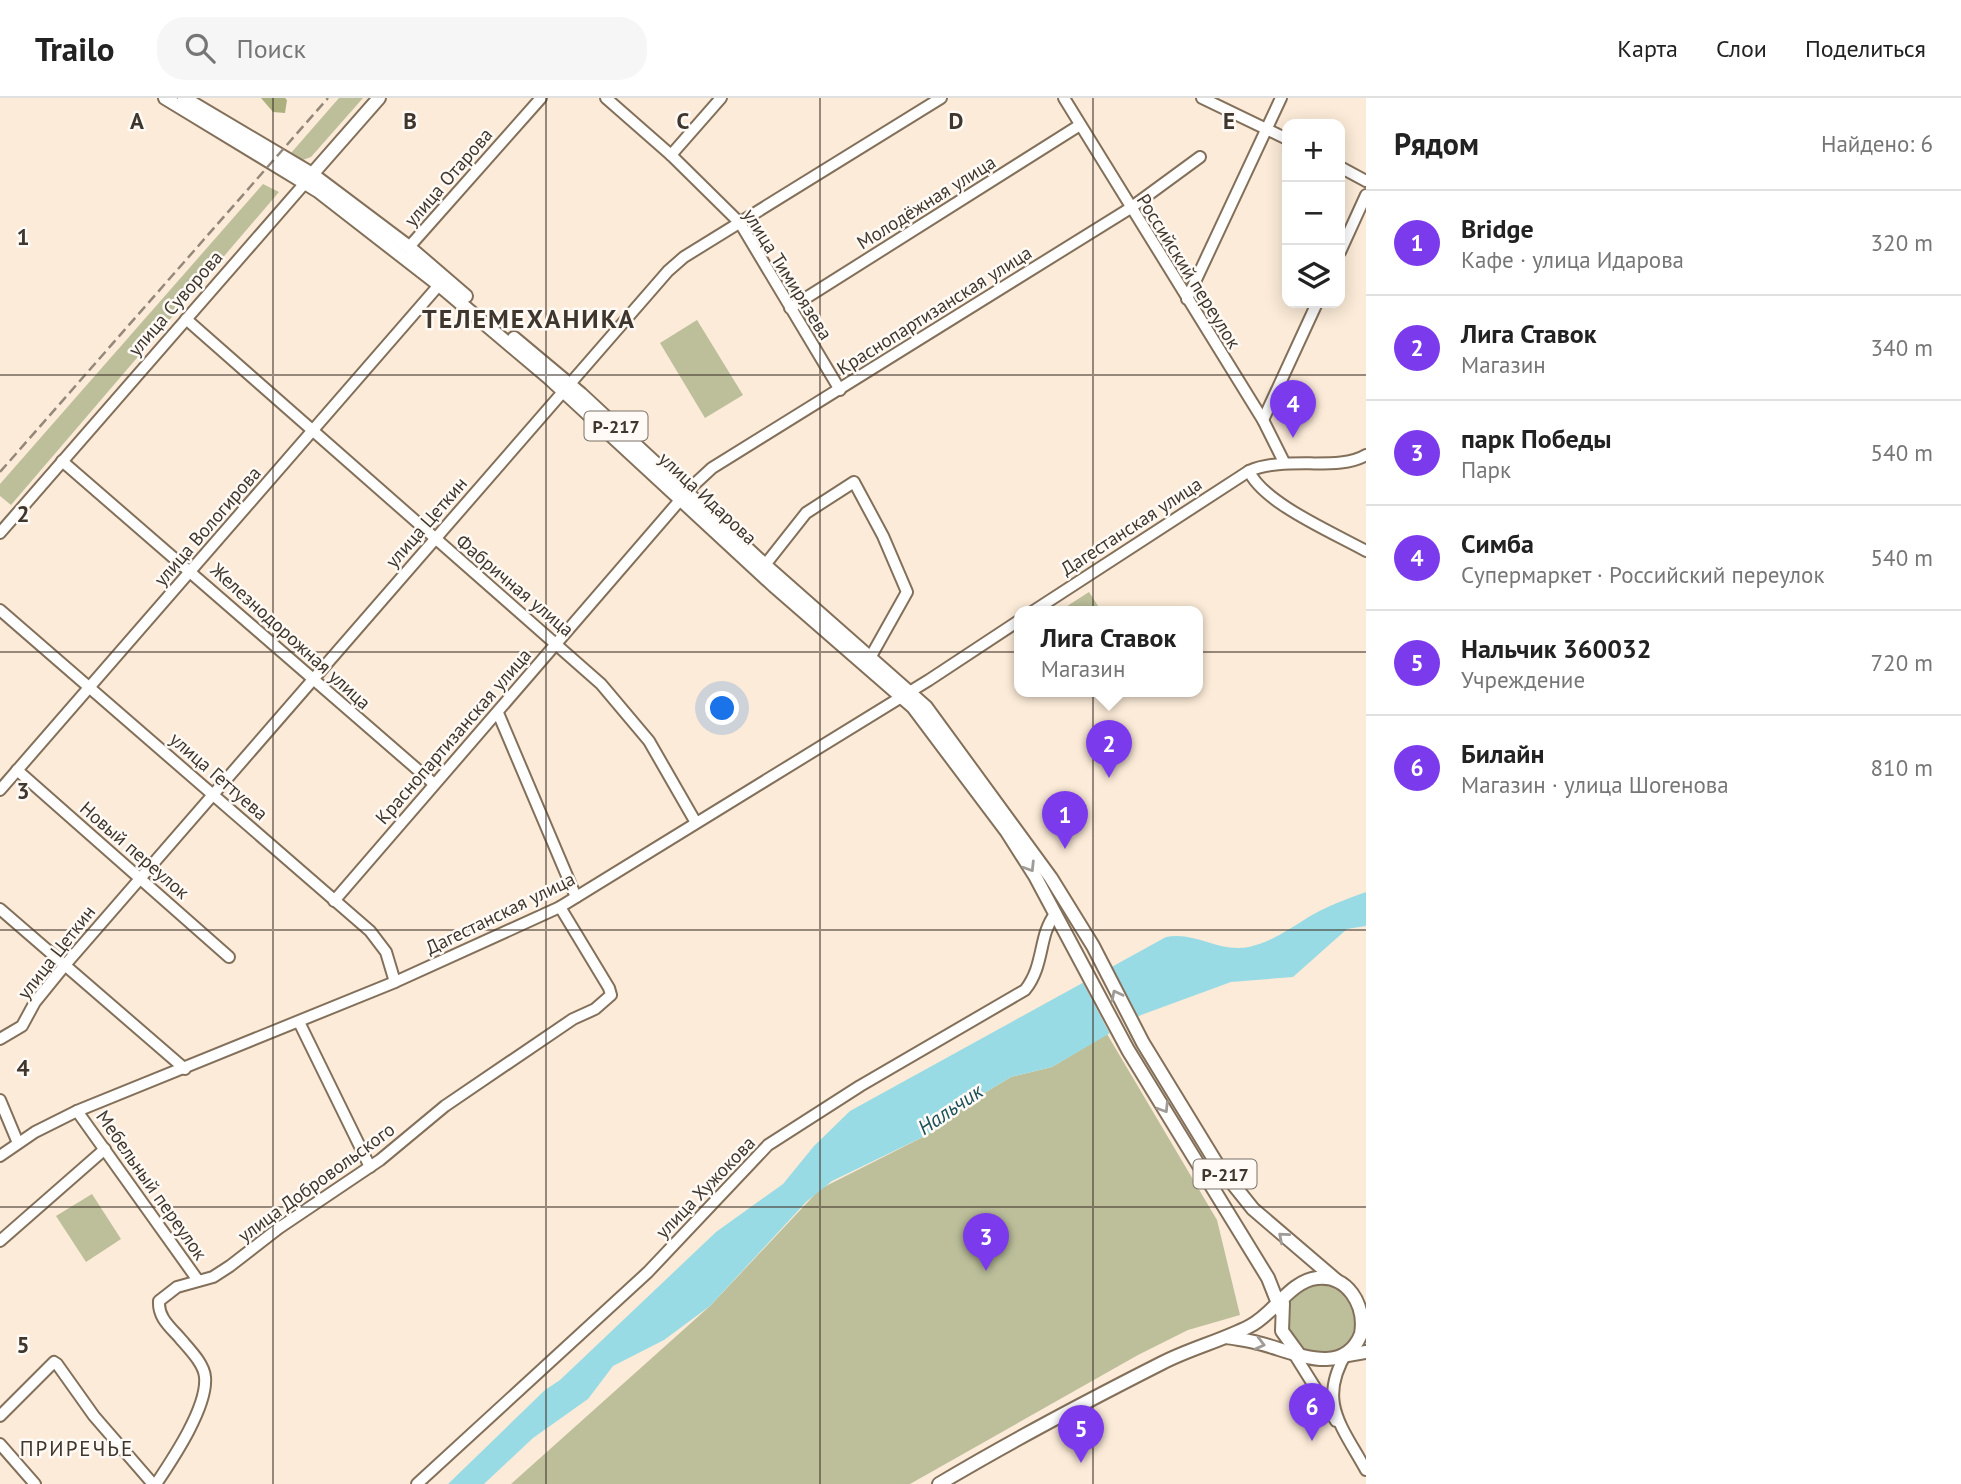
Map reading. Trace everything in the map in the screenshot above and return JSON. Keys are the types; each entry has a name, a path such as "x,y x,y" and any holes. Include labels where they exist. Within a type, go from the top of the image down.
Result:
{"main road":[{"name":"улица Идарова","path":"165,98 308,179 565,387"},
{"name":"улица Идарова","path":"184,98 409,247 906,693 1007,832 1078,955 1128,1050 1282,1304"},
{"name":"улица Суворова","path":"308,179 379,98"},
{"name":"улица Идарова","path":"684,495 774,586 932,715 1035,853 1093,946 1143,1043 1212,1155 1241,1196 1284,1238 1340,1282"},
{"name":"Р-217","path":"1293,1350 1282,1331 1282,1304 1308,1280 1340,1282 1366,1291"},
{"name":"Р-217","path":"1340,1282 1359,1301 1363,1323 1355,1343 1344,1354"},
{"path":"939,1484 1162,1363 1227,1338 1260,1321 1282,1304"},
{"path":"1227,1338 1293,1350 1324,1360 1344,1354 1366,1352"}],"street":[{"name":"улица Отарова","path":"409,247 541,98"},
{"name":"улица Тимирязева","path":"606,98 671,155 740,223 840,390"},
{"path":"671,155 721,98"},
{"name":"улица Цеткин","path":"0,1038 22,1026 35,1002 65,965 565,387 676,263 941,98"},
{"name":"Российский переулок","path":"1064,98 1129,209 1262,420 1284,462"},
{"path":"1202,98 1282,136"},
{"path":"1187,299 1281,98"},
{"name":"Молодёжная улица","path":"790,308 1080,125"},
{"name":"Краснопартизанская улица","path":"334,901 684,495 712,468 1129,209 1200,157"},
{"path":"1345,170 1366,181"},
{"name":"улица Суворова","path":"0,533 308,179"},
{"path":"1344,245 1366,195"},
{"name":"улица Вологирова","path":"0,790 439,285"},
{"path":"1262,420 1315,308"},
{"name":"Фабричная улица","path":"186,319 601,684 649,741 695,821"},
{"name":"Дагестанская улица","path":"1041,606 1249,471 1284,462 1348,461 1366,455"},
{"name":"Железнодорожная улица","path":"62,461 433,783"},
{"path":"1249,471 1254,482 1277,500 1366,551"},
{"path":"765,565 806,513 854,482 883,536 907,592 870,658"},
{"name":"улица Геттуева","path":"0,610 214,794 379,942 389,959 395,982"},
{"name":"Дагестанская улица","path":"0,1156 18,1143 78,1111 395,982 560,906 1014,624"},
{"path":"498,713 576,897"},
{"name":"Новый переулок","path":"18,770 229,957"},
{"name":"улица Добровольского","path":"154,1484 185,1437 204,1391 205,1378 190,1350 161,1316 158,1304 164,1294 197,1279 213,1277 230,1266 279,1228 370,1167 444,1106 573,1018 595,1009 611,995 560,906"},
{"path":"0,909 185,1069"},
{"name":"улица Хужокова","path":"417,1484 648,1272 768,1145 860,1086 1025,990 1040,963 1046,930 1055,914"},
{"path":"299,1022 370,1167"},
{"path":"0,1100 18,1143"},
{"name":"Мебельный переулок","path":"78,1111 197,1279"},
{"path":"0,1241 105,1149"},
{"path":"1293,1350 1366,1470"},
{"path":"1343,1429 1331,1390 1333,1378 1344,1354"},
{"path":"0,1416 54,1363 154,1484"},
{"path":"0,1444 35,1484"}],"green space":[{"path":"261,98 285,98 285,113 273,112"},
{"path":"339,98 363,98 311,157 300,161 291,153"},
{"path":"263,184 279,192 11,505 0,496 0,484"},
{"path":"697,320 743,395 705,418 660,343"},
{"path":"1089,592 1098,606 1067,606"},
{"path":"1107,1034 1217,1220 1240,1315 1188,1330 1138,1355 910,1484 511,1484 710,1306 820,1189 927,1135 976,1098 1011,1077 1052,1067"},
{"path":"92,1194 121,1239 86,1262 56,1216"},
{"path":"1321,1284 1346,1294 1356,1319 1346,1344 1321,1354 1296,1344 1286,1319 1296,1294"}],"water":[{"name":"Нальчик","path":"1366,892 1366,926 1347,929 1293,977 1231,982 1141,1015 1052,1067 1011,1077 976,1098 927,1135 832,1181 806,1202 710,1306 664,1340 613,1366 588,1399 533,1438 484,1484 448,1484 716,1232 783,1184 814,1146 850,1111 1166,937 1187,937 1227,947 1249,947 1272,939 1328,907"}],"pier":[{"path":"1110,963 1140,1020 1111,1036 1081,979"}],"railway":[{"path":"0,472 328,98"}],"place":[{"name":"Симба","path":"1293,438"},
{"name":"Лига Ставок","path":"1109,778"},
{"name":"Bridge","path":"1065,849"},
{"name":"парк Победы","path":"986,1271"},
{"name":"Билайн","path":"1312,1441"},
{"name":"Нальчик 360032","path":"1081,1463"}],"district":[{"name":"ТЕЛЕМЕХАНИКА","path":"529,318"},
{"name":"ПРИРЕЧЬЕ","path":"77,1448"}]}
